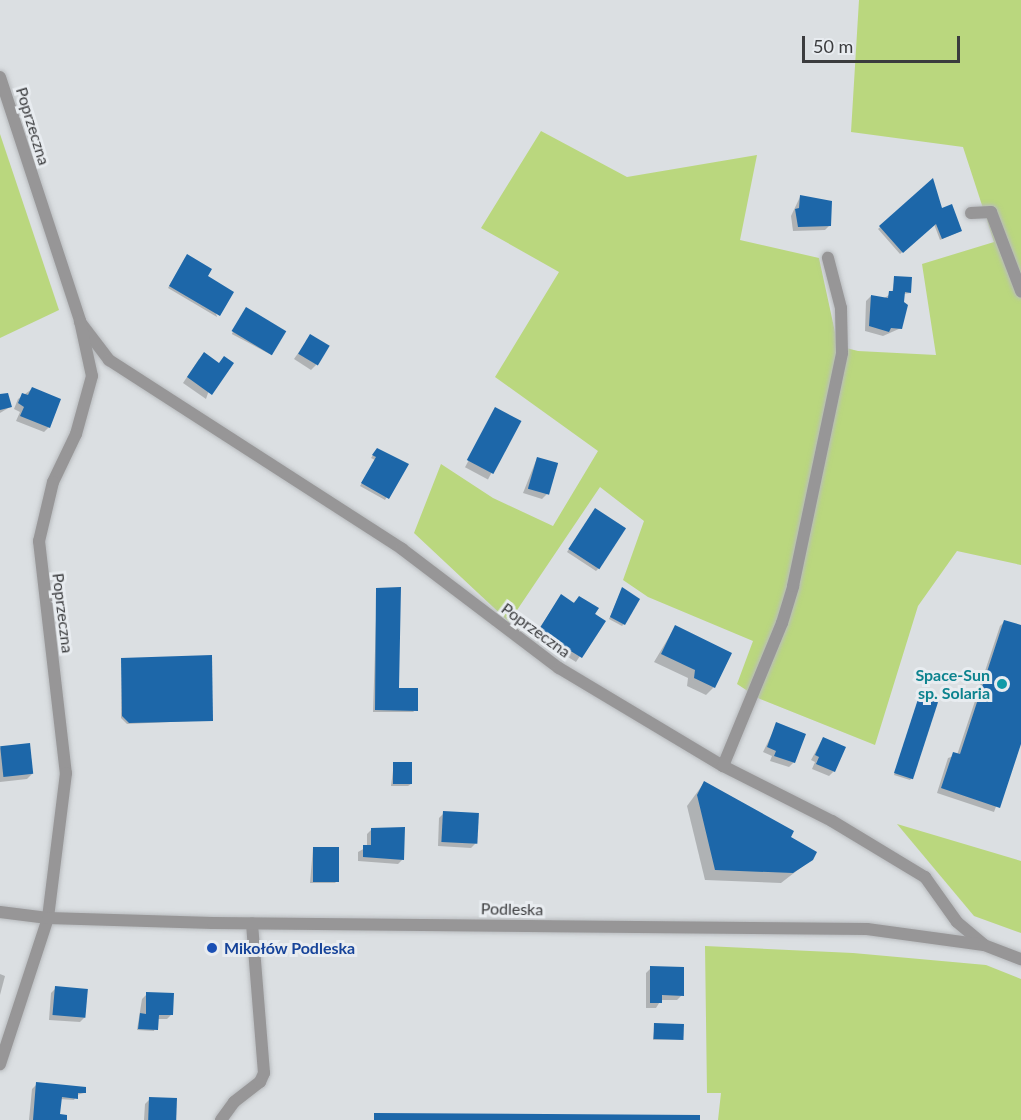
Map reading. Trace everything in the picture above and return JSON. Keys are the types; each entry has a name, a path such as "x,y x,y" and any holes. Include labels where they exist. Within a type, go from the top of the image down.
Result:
{"street":[{"name":"Poprzeczna","path":"0,77 80,321 92,376 76,434 53,482 39,541 66,773 48,918 0,1064"},
{"path":"971,213 991,212 1021,291"},
{"path":"723,766 782,623 793,586 840,364 841,308 828,258"},
{"name":"Poprzeczna","path":"80,321 109,360 402,549 559,668 723,766 832,821 925,877 957,922 984,945"},
{"name":"Podleska","path":"0,912 48,918 252,923 867,929 984,945 1021,959"},
{"path":"221,1120 234,1102 260,1082 264,1073 252,923"}],"green space":[{"path":"859,0 1021,0 1021,565 957,551 918,606 875,745 760,699 737,684 753,641 648,597 623,580 644,521 600,487 509,622 414,533 441,464 493,498 553,526 598,451 495,377 559,272 481,228 541,131 627,177 757,155 740,240 819,258 838,346 858,351 936,355 922,264 994,242 963,147 851,132"},
{"path":"0,134 59,310 0,338"},
{"path":"897,824 1021,861 1021,933 974,916"},
{"path":"705,946 853,953 986,965 1021,979 1021,1120 718,1120 721,1093 707,1093"}],"building":[{"path":"933,178 942,208 952,204 962,231 942,239 936,224 903,253 879,226"},
{"path":"800,195 832,201 831,226 798,227 795,209 799,208"},
{"path":"187,254 212,269 208,276 234,292 220,316 169,286"},
{"path":"894,276 912,277 911,293 905,292 904,302 908,305 902,329 891,328 889,332 869,326 871,295 888,298 889,291 893,291"},
{"path":"246,307 286,331 272,355 232,331"},
{"path":"310,334 330,346 318,366 298,354"},
{"path":"204,352 219,363 224,356 234,363 212,395 187,377"},
{"path":"32,387 61,399 50,428 20,416 24,407 18,403 22,393 28,395"},
{"path":"8,393 12,407 0,410 0,394"},
{"path":"495,407 521,421 493,474 467,460"},
{"path":"377,448 409,464 389,499 361,483 376,457 372,455"},
{"path":"537,457 558,463 549,495 528,489"},
{"path":"595,508 626,528 599,569 568,549"},
{"path":"401,587 399,688 418,688 418,711 375,710 376,588"},
{"path":"622,587 640,599 625,625 610,617"},
{"path":"561,594 574,603 579,596 599,608 595,614 606,621 582,658 538,631"},
{"name":"Space-Sun sp. Solaria","path":"1004,620 1021,625 1021,744 1000,808 941,788 953,752 960,754"},
{"path":"675,625 732,653 715,688 694,678 695,670 661,654"},
{"path":"212,655 213,721 129,723 122,716 121,658"},
{"path":"919,696 938,702 913,779 894,773"},
{"path":"776,722 806,734 795,763 774,756 776,751 767,747"},
{"path":"823,737 846,747 835,772 816,764 819,757 815,755"},
{"path":"30,743 33,774 3,777 0,746"},
{"path":"393,762 412,762 412,784 393,784"},
{"path":"704,781 794,831 791,837 817,852 813,860 793,873 715,870 697,795"},
{"path":"443,811 479,813 477,844 441,842"},
{"path":"405,827 404,860 363,857 363,845 371,845 371,828"},
{"path":"313,847 339,847 339,882 313,882"},
{"path":"650,966 684,967 684,996 662,995 662,1003 650,1003"},
{"path":"55,986 88,989 85,1018 52,1015"},
{"path":"146,992 174,993 173,1015 159,1015 158,1030 138,1029 140,1013 146,1014"},
{"path":"654,1023 684,1024 683,1040 653,1039"},
{"path":"36,1082 86,1087 86,1093 78,1093 78,1099 62,1097 60,1114 67,1115 67,1120 33,1120"},
{"path":"149,1097 177,1098 176,1120 148,1120"},
{"path":"374,1113 700,1115 700,1120 374,1120"}],"place":[{"name":"Space-Sun sp. Solaria","path":"1002,684"},
{"name":"Mikołów Podleska","path":"212,948"}]}
